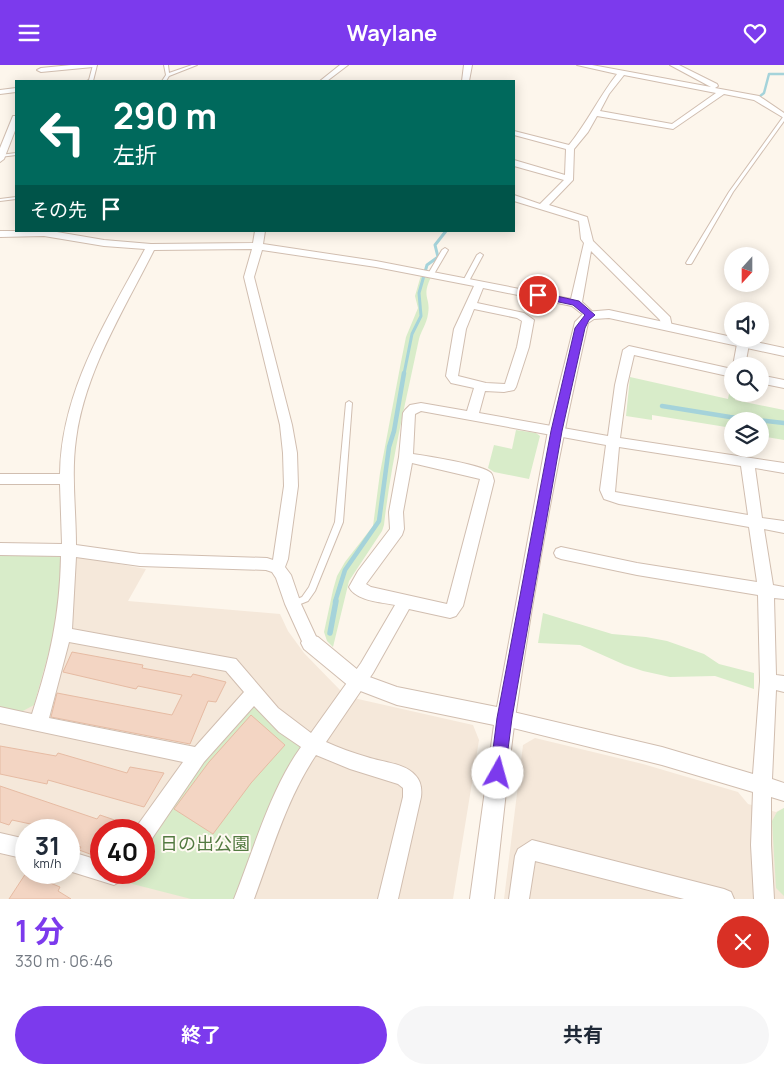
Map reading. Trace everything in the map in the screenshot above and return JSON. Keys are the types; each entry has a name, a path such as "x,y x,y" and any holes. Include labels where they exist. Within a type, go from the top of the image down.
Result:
{"street":[{"path":"40,70 94,65"},
{"path":"324,80 344,65"},
{"path":"466,80 468,65"},
{"path":"581,65 760,99 784,117"},
{"path":"674,65 720,89 722,92"},
{"path":"543,206 569,179 571,148 596,113 606,93 622,73"},
{"path":"0,91 15,90"},
{"path":"596,113 673,127 722,92"},
{"path":"0,157 15,120"},
{"path":"515,133 571,148"},
{"path":"515,163 569,179"},
{"path":"515,201 543,206 584,219 586,239 589,243 666,319 666,327"},
{"path":"260,232 249,277 286,425 290,453 291,486 281,559 276,568"},
{"path":"0,234 44,233 104,243 151,247 258,246 376,263 480,283 576,303 590,315"},
{"path":"576,303 589,243"},
{"path":"38,725 63,634 69,550 67,479 72,423 83,387 108,330 151,247"},
{"path":"470,305 520,315 528,320 529,324 510,387 501,388 482,385 455,379 452,376 460,329 470,305 480,283"},
{"path":"482,899 504,718 556,431 580,328 585,318 590,315 609,314 724,340"},
{"path":"758,347 784,352"},
{"path":"724,371 629,350 621,385 607,491 609,495 619,499 784,527"},
{"path":"769,381 784,384"},
{"path":"472,416 482,385"},
{"path":"406,457 479,472 486,476 455,606 450,611 368,593 357,587 363,575 395,535 397,529 396,512 406,457 410,413 414,408 421,407 614,442 784,468"},
{"path":"747,463 766,590 776,682 762,785 761,845 764,899"},
{"path":"0,479 67,479"},
{"path":"0,549 69,550 140,560 254,563 276,568 283,575 293,604 311,643 356,681 397,696 504,718 662,756 784,791"},
{"path":"561,553 637,569 784,593"},
{"path":"244,899 276,813 298,766 356,681 405,602"},
{"path":"63,634 230,664 240,671 254,694 274,715 314,745 333,756 402,776 410,781 413,786 388,899"},
{"path":"154,819 198,756 254,694"},
{"path":"0,715 38,725 198,756"},
{"path":"0,843 15,846"},
{"path":"519,899 525,857 532,850 724,899"}],"lane":[{"path":"91,80 94,65"},
{"path":"166,65 168,75"},
{"path":"165,80 168,75 195,65"},
{"path":"689,263 731,192 784,117"},
{"path":"0,157 15,154"},
{"path":"0,200 15,198"},
{"path":"431,274 444,249"},
{"path":"466,281 480,255"},
{"path":"293,604 305,599 312,589 339,522 349,403"}],"shaded area":[{"path":"0,555 81,557 146,569 128,601 280,614 288,631 304,653 340,690 358,699 473,725 479,740 453,899 0,899"},
{"path":"535,738 643,764 738,792 748,804 776,812 784,808 784,899 504,899 523,745"}],"green space":[{"path":"421,275 431,277 426,293 429,308 419,339 404,408 384,525 349,581 333,647 327,641 324,632 333,590 337,576 345,562 373,526 380,473 401,362 406,337 418,308 415,296"},
{"path":"630,377 724,398 724,402 745,402 784,410 784,440 769,438 769,412 724,412 724,427 652,415 652,420 626,416"},
{"path":"516,430 536,433 540,436 529,479 494,472 488,468 494,445 512,449"},
{"path":"0,555 60,556 65,561 60,612 34,705 21,712 0,708"},
{"path":"543,613 612,634 667,641 704,654 719,664 754,673 754,689 715,676 670,677 643,671 580,645 538,643"},
{"name":"日の出公園","path":"257,705 301,746 302,754 241,899 191,899 132,884 155,884 155,819 199,757 244,707"},
{"path":"784,808 784,896 776,888 772,821 777,812"}],"building":[{"path":"72,652 143,665 142,668 191,677 193,674 226,682 216,702 208,701 190,744 51,717 57,693 172,715 182,695 138,686 136,689 63,672"},
{"path":"251,715 285,745 251,783 213,834 174,809 209,762"},
{"path":"0,746 56,756 58,753 127,773 130,767 164,773 144,807 48,780 47,784 0,774"},
{"path":"0,786 97,819 90,819 90,854 80,850 80,819 15,819 9,825 0,822"},
{"path":"100,815 112,819 97,819"},
{"path":"19,884 53,884 60,887 58,891 71,899 9,899"}],"waterway":[{"path":"759,97 764,93 769,74 784,74"},
{"path":"404,374 412,334 421,316 419,293 427,265 438,257 435,245 445,232"},
{"path":"335,602 345,570 379,521 389,447 394,431 404,373"},
{"path":"662,406 730,417 784,423"},
{"path":"330,633 336,601"}],"route":[{"path":"498,773 504,718 556,431 580,328 585,318 590,315 576,303 538,295"}]}
